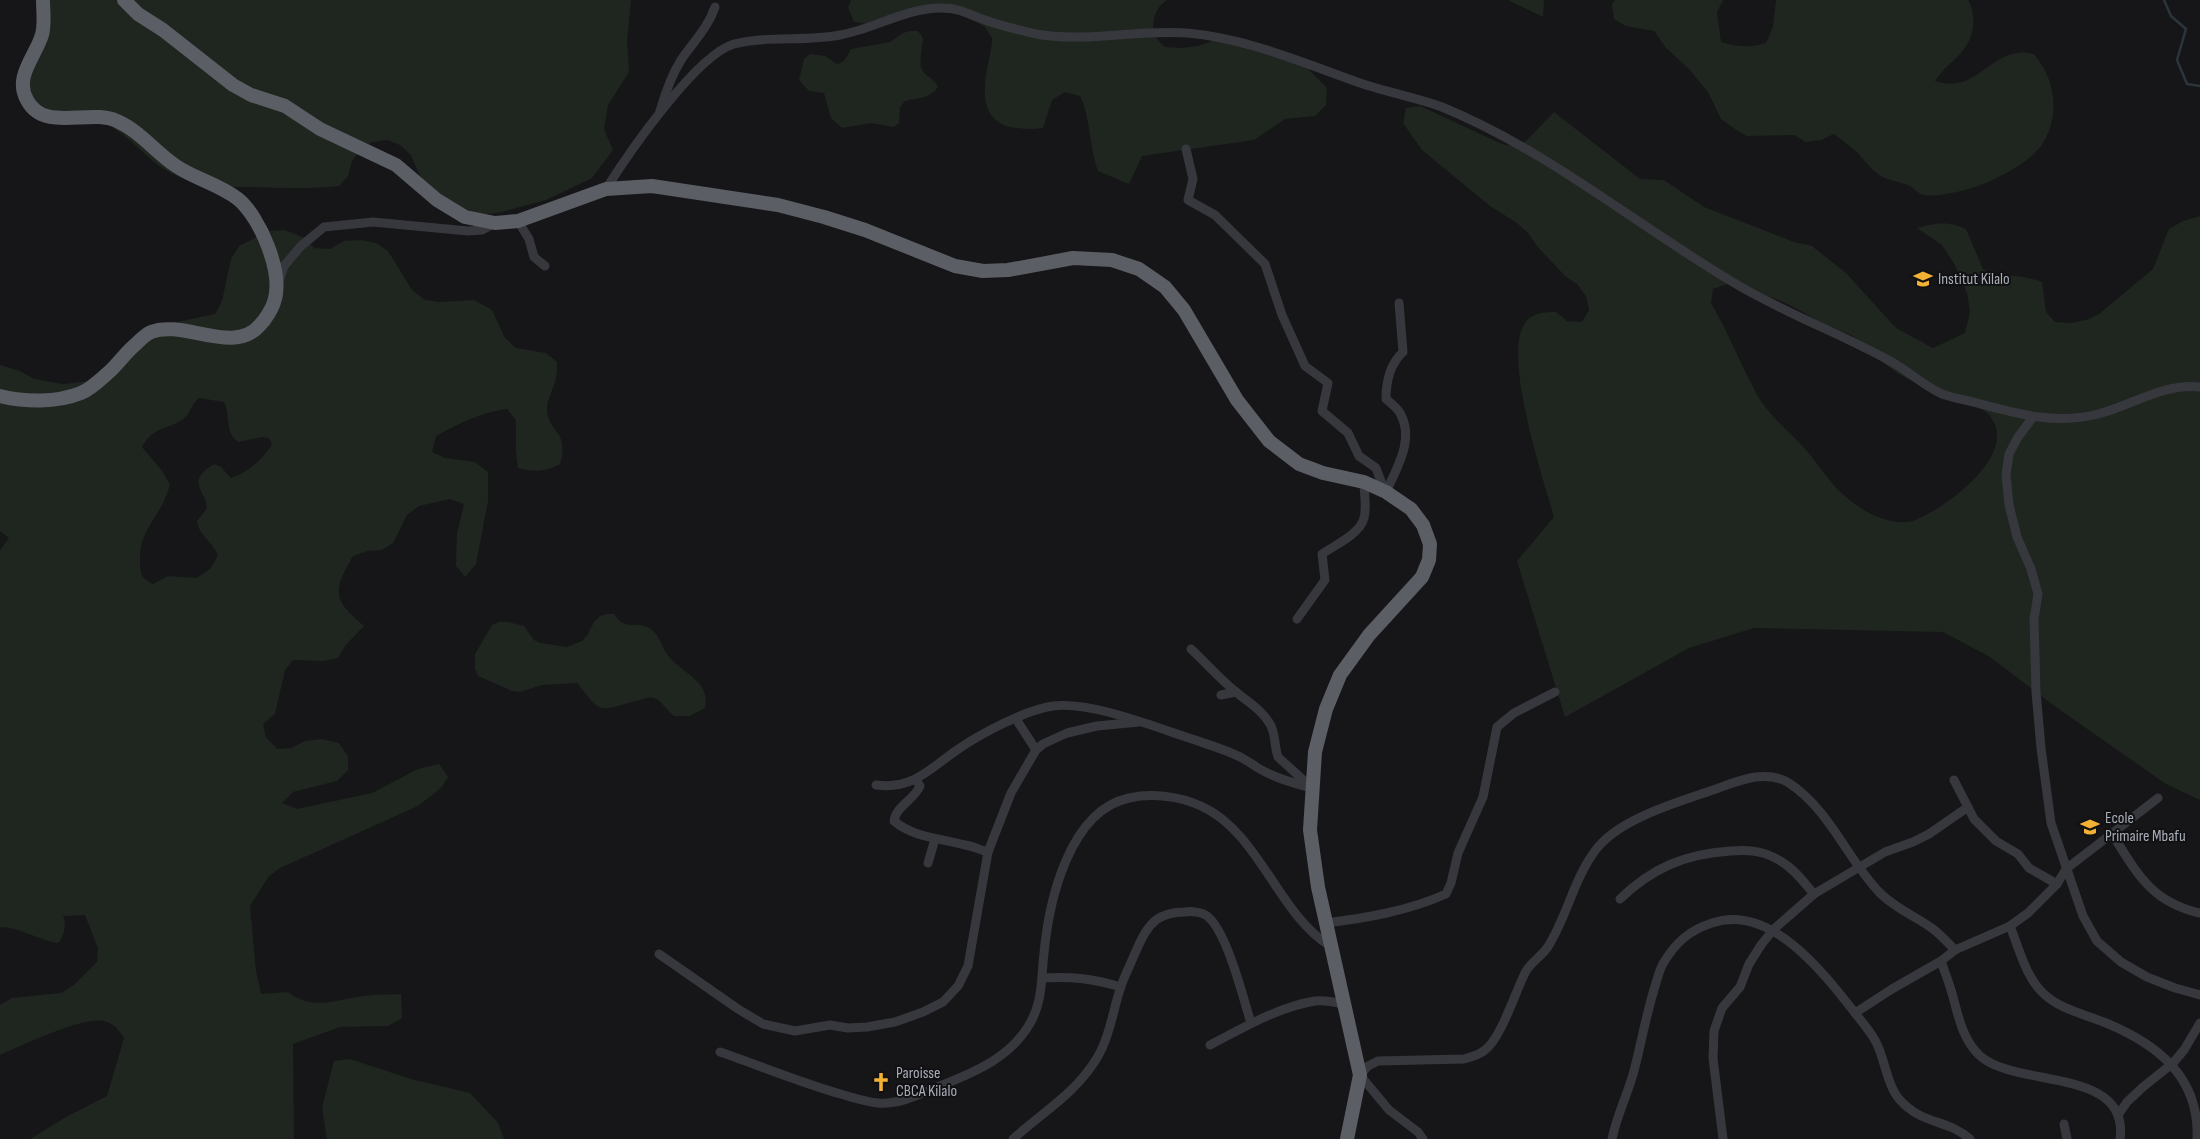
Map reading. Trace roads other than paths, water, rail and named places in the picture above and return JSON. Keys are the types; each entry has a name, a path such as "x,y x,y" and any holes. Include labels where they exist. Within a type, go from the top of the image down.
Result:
{"highway":[{"path":"0,396 17,400 56,399 82,393 111,370 122,356 150,332 164,328 235,338 248,334 260,326 274,302 276,280 269,248 253,217 238,199 176,166 132,128 115,120 99,115 45,117 28,102 23,91 22,80 43,33 43,0"},
{"path":"124,0 138,14 163,30 233,85 251,95 286,106 320,129 396,165 437,200 465,217 495,223 518,221 606,189 652,186 778,205 865,230 955,266 983,271 1008,270 1073,258 1112,260 1139,269 1165,287 1184,310 1237,400 1268,441 1299,464 1364,482 1386,492 1411,509 1424,525 1430,544 1429,560 1422,577 1369,635 1340,675 1326,709 1315,752 1310,830 1330,946 1360,1075 1347,1139"}],"street":[{"path":"659,114 666,89 681,60 703,32 715,7"},
{"path":"606,189 638,140 659,114 709,59 733,44 779,38 815,38 843,35 887,20 939,7 960,9 986,20 1040,34 1082,37 1161,32 1213,36 1374,88 1440,106 1500,135 1540,158 1734,284 1889,360 1941,393 2051,420 2092,416 2173,387 2200,387"},
{"path":"1186,149 1193,179 1188,200 1215,215 1265,264 1282,315 1305,366 1328,383 1322,411 1348,434 1359,456 1376,468 1386,492"},
{"path":"518,221 529,239 534,257 545,266"},
{"path":"274,302 284,266 301,246 324,228 373,222 482,230 495,223"},
{"path":"1386,492 1401,460 1406,439 1406,431 1400,412 1386,399 1386,384 1395,359 1403,352 1399,303"},
{"path":"2033,417 2018,437 2010,454 2006,475 2009,505 2017,537 2031,569 2038,594 2034,627 2036,692 2041,748 2052,823 2083,916 2097,941 2121,962 2147,977 2200,995"},
{"path":"1297,619 1325,580 1322,554 1359,528 1363,521 1365,511 1364,482"},
{"path":"1191,649 1236,692 1259,708 1271,725 1276,740 1278,757 1312,788"},
{"path":"1221,695 1236,692"},
{"path":"1326,923 1366,918 1424,904 1446,894 1451,883 1458,853 1482,797 1497,727 1514,713 1555,692"},
{"path":"876,785 899,785 916,780 957,750 984,734 1031,712 1053,706 1076,706 1139,722 1242,757 1284,780 1312,788"},
{"path":"1016,719 1036,750"},
{"path":"659,954 738,1009 763,1024 795,1031 830,1025 848,1028 868,1027 895,1022 923,1012 943,1002 958,986 968,966 988,852 1010,794 1036,750 1043,744 1067,733 1096,726 1139,722"},
{"path":"1423,1139 1418,1132 1389,1110 1360,1075 1368,1066 1378,1061 1464,1059 1477,1056 1487,1050 1498,1034 1526,971 1548,947 1561,924 1582,875 1598,847 1626,826 1652,813 1742,780 1759,776 1773,777 1787,782 1806,796 1826,818 1880,893 1900,911 1933,929 1956,950"},
{"path":"916,780 920,786 918,791 893,818 894,821 900,827 934,839 965,844 988,852"},
{"path":"1954,780 1974,819 1996,841 2018,854 2029,868 2057,884"},
{"path":"720,1052 809,1085 878,1103 908,1098 974,1072 1005,1053 1019,1041 1030,1024 1037,1007 1043,978 1044,955 1052,902 1060,874 1071,848 1085,827 1107,807 1120,800 1137,796 1183,799 1204,807 1221,819 1248,846 1314,936 1330,946"},
{"path":"1856,1013 1892,988 1941,961 1956,950 2010,926 2028,912 2057,884 2066,869 2158,798"},
{"path":"1723,1139 1713,1058 1714,1031 1722,1008 1740,986 1749,964 1773,930 1814,894 1885,852 1929,834 1968,807"},
{"path":"2112,834 2138,876 2159,897 2200,913"},
{"path":"928,862 934,839"},
{"path":"1620,899 1638,882 1663,867 1690,856 1744,850 1760,852 1776,858 1796,871 1814,894"},
{"path":"1013,1139 1040,1115 1067,1096 1084,1078 1099,1056 1121,987 1143,934 1156,919 1174,912 1189,911 1206,915 1216,926 1228,950 1251,1023"},
{"path":"1612,1139 1615,1123 1628,1093 1649,1005 1663,964 1680,940 1699,927 1722,919 1747,919 1773,930 1801,952 1856,1013 1876,1042 1898,1098 1916,1115 1960,1130 1970,1139"},
{"path":"2010,926 2030,976 2043,994 2061,1006 2107,1023 2145,1043 2173,1063 2186,1081 2194,1106 2197,1139"},
{"path":"1941,961 1953,996 1958,1020 1968,1043 1981,1057 2004,1068 2092,1089 2106,1098 2118,1115 2120,1139"},
{"path":"1043,978 1069,976 1092,979 1121,987"},
{"path":"1210,1044 1251,1023 1291,1007 1317,1000 1343,1004"},
{"path":"2118,1115 2127,1102 2143,1086 2173,1063 2184,1050 2200,1023"},
{"path":"2064,1124 2067,1139"}],"waterway":[{"path":"2164,0 2171,16 2186,29 2177,60 2187,84 2200,86"}],"place":[{"name":"Institut Kilalo","path":"1923,279"},
{"name":"Ecole Primaire Mbafu","path":"2090,827"},
{"name":"Paroisse CBCA Kilalo","path":"881,1082"}]}
